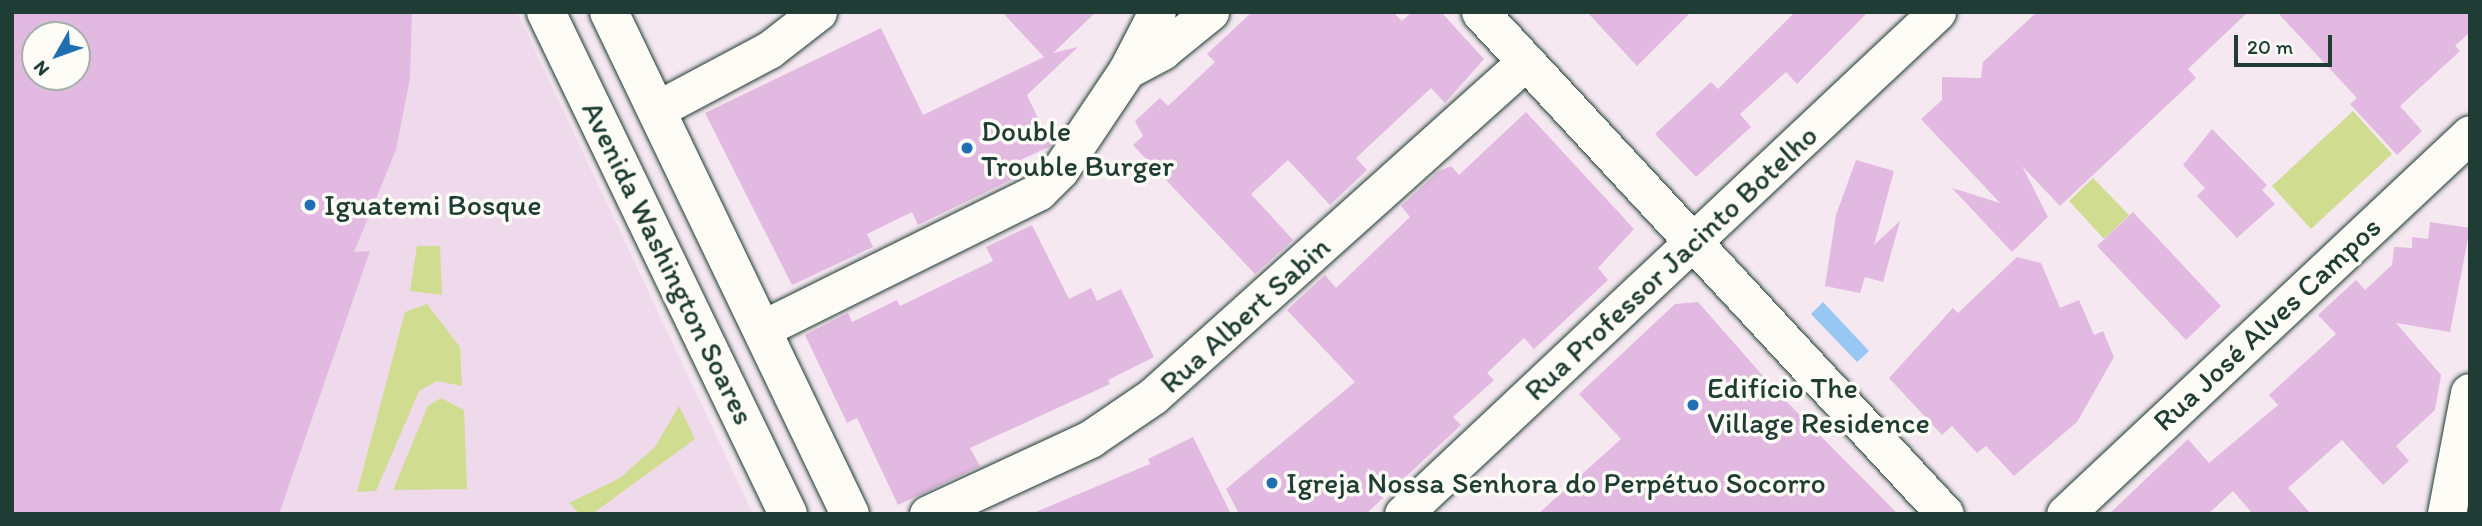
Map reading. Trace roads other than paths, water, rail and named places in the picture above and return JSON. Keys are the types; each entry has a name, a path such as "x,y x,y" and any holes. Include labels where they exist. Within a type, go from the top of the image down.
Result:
{"main road":[{"name":"Avenida Washington Soares","path":"546,12 788,514"},
{"name":"Avenida Washington Soares","path":"609,12 850,514"},
{"path":"2447,514 2470,393"}],"street":[{"path":"656,110 769,50 818,12"},
{"path":"762,330 1038,192 1060,170 1127,70 1157,12"},
{"path":"1127,70 1162,51 1210,12"},
{"path":"1480,12 1945,514"},
{"name":"Rua Professor Jacinto Botelho","path":"1403,514 1937,12"},
{"name":"Rua Albert Sabin","path":"928,514 1090,439 1153,396 1525,62"},
{"name":"Rua José Alves Campos","path":"2065,514 2470,134"}],"water":[{"path":"1823,302 1869,351 1857,362 1811,314"}],"place":[{"name":"Double Trouble Burger","path":"967,148"},
{"name":"Iguatemi Bosque","path":"310,205"},
{"name":"Edifício The Village Residence","path":"1693,405"},
{"name":"Igreja Nossa Senhora do Perpétuo Socorro","path":"1272,483"}]}
